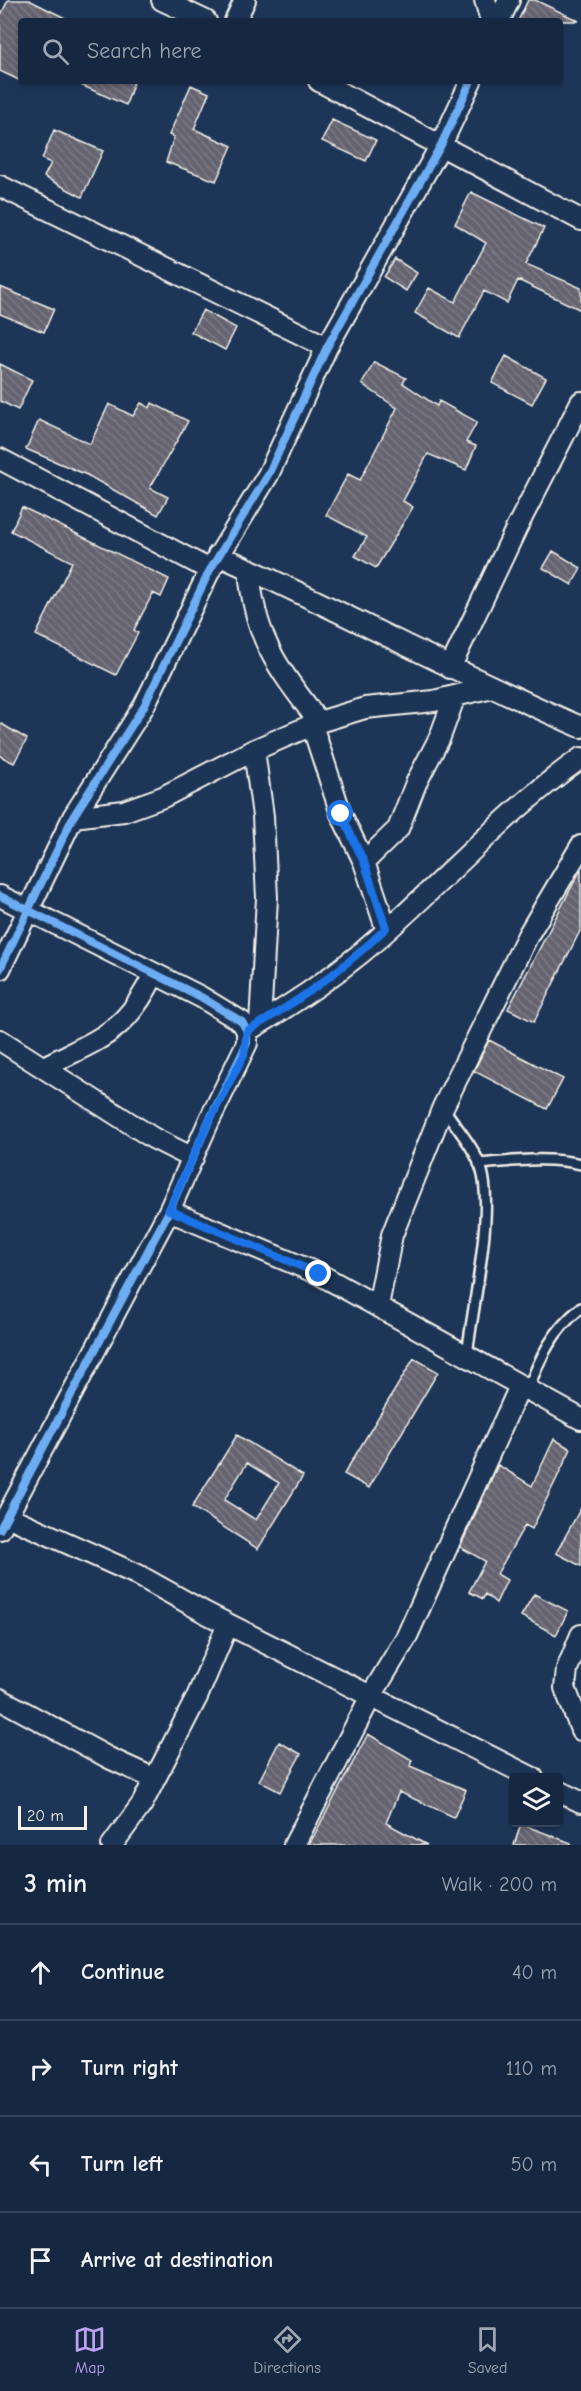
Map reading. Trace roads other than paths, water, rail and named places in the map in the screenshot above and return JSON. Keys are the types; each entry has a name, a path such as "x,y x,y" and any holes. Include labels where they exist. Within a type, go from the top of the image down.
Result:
{"street":[{"path":"162,0 200,18"},
{"path":"236,18 245,0"},
{"path":"485,0 490,18"},
{"path":"500,18 509,0"},
{"path":"325,84 581,219"},
{"path":"0,969 73,817 144,706 214,563 268,475 327,347 441,145 470,84"},
{"path":"0,186 327,347"},
{"path":"450,668 516,529 581,402"},
{"path":"0,459 214,563 249,569 450,668 581,726"},
{"path":"249,569 256,620 278,668 315,723 341,814 364,862 386,928"},
{"path":"73,817 124,811 163,797 254,750 315,723 365,708 434,701 492,687"},
{"path":"364,862 398,829 416,783 440,737 455,696"},
{"path":"254,750 263,816 267,898 254,1027 244,1055 192,1158 169,1210 3,1522 136,1574 228,1624 522,1773"},
{"path":"254,1027 292,1005 361,953 549,780 581,758"},
{"path":"378,1306 392,1235 443,1107 528,935 579,855"},
{"path":"0,896 254,1027"},
{"path":"44,1067 105,1036 123,1022 141,999 154,974"},
{"path":"0,1040 153,1138 192,1158"},
{"path":"169,1210 319,1274 581,1419"},
{"path":"294,1845 371,1696 406,1638 524,1388"},
{"path":"112,1845 142,1804 197,1697 228,1624"},
{"path":"581,1635 567,1669 565,1688 581,1730"},
{"path":"0,1699 78,1742 155,1779"},
{"path":"563,1793 581,1802"}],"lane":[{"path":"443,1107 473,1150 482,1172 484,1209 480,1259 467,1356"},
{"path":"479,1164 529,1160 567,1161 581,1164"},
{"path":"524,1388 541,1354 570,1316 581,1308"}]}
